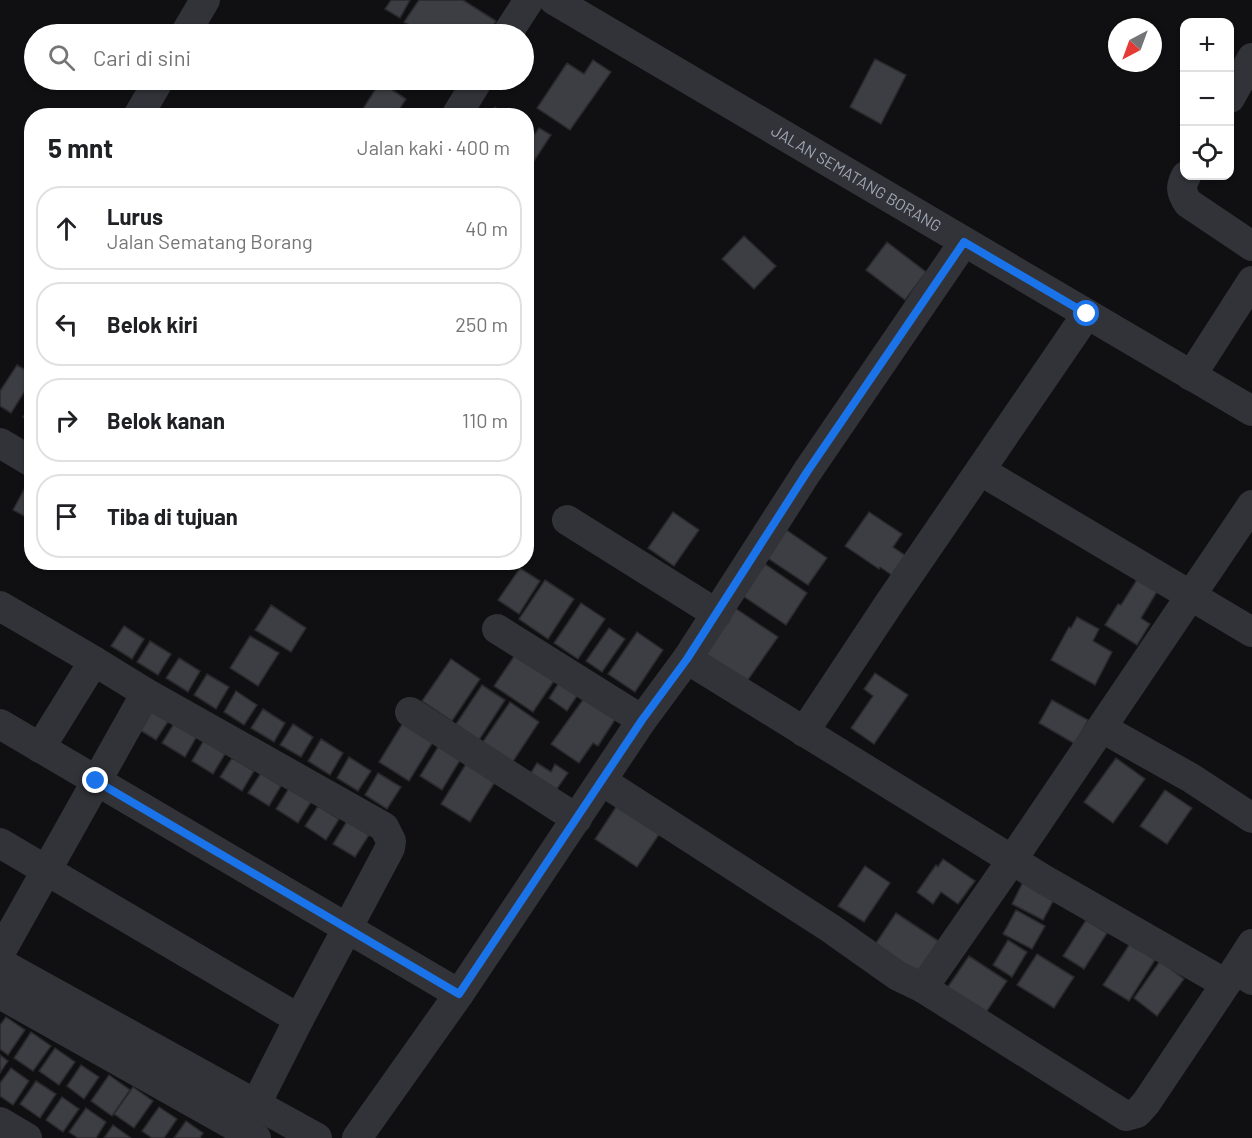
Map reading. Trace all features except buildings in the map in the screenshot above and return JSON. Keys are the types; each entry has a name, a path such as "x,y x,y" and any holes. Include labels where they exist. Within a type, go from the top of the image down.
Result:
{"street":[{"path":"191,24 205,0"},
{"path":"513,24 529,0"},
{"name":"JALAN SEMATANG BORANG","path":"554,0 1252,411"},
{"path":"1234,91 1252,58"},
{"path":"143,108 153,90"},
{"path":"461,108 472,90"},
{"path":"1184,180 1181,185 1182,193 1188,203 1252,246"},
{"path":"357,1138 459,994 642,720 687,659 807,472 964,242"},
{"path":"1191,376 1252,280"},
{"path":"804,732 1087,314"},
{"path":"0,443 24,457"},
{"path":"981,471 1252,632"},
{"path":"923,988 1252,505"},
{"path":"567,520 717,614"},
{"path":"0,606 146,693 384,827 391,841 390,848 256,1104"},
{"path":"497,629 642,720"},
{"path":"687,659 1012,860 1198,968 1238,977"},
{"path":"40,748 94,661"},
{"path":"0,952 146,693"},
{"path":"410,712 577,819"},
{"path":"0,724 459,994"},
{"path":"1102,728 1191,778 1252,818"},
{"path":"602,780 820,921 898,976 923,988 1126,1116 1137,1113 1146,1103 1238,977 1252,944"},
{"path":"0,843 299,1019"},
{"path":"0,963 316,1138"},
{"path":"0,994 256,1138"},
{"path":"0,1122 27,1138"}],"route":[{"path":"96,781 459,994 642,720 687,659 807,472 964,242 1087,314"}]}
